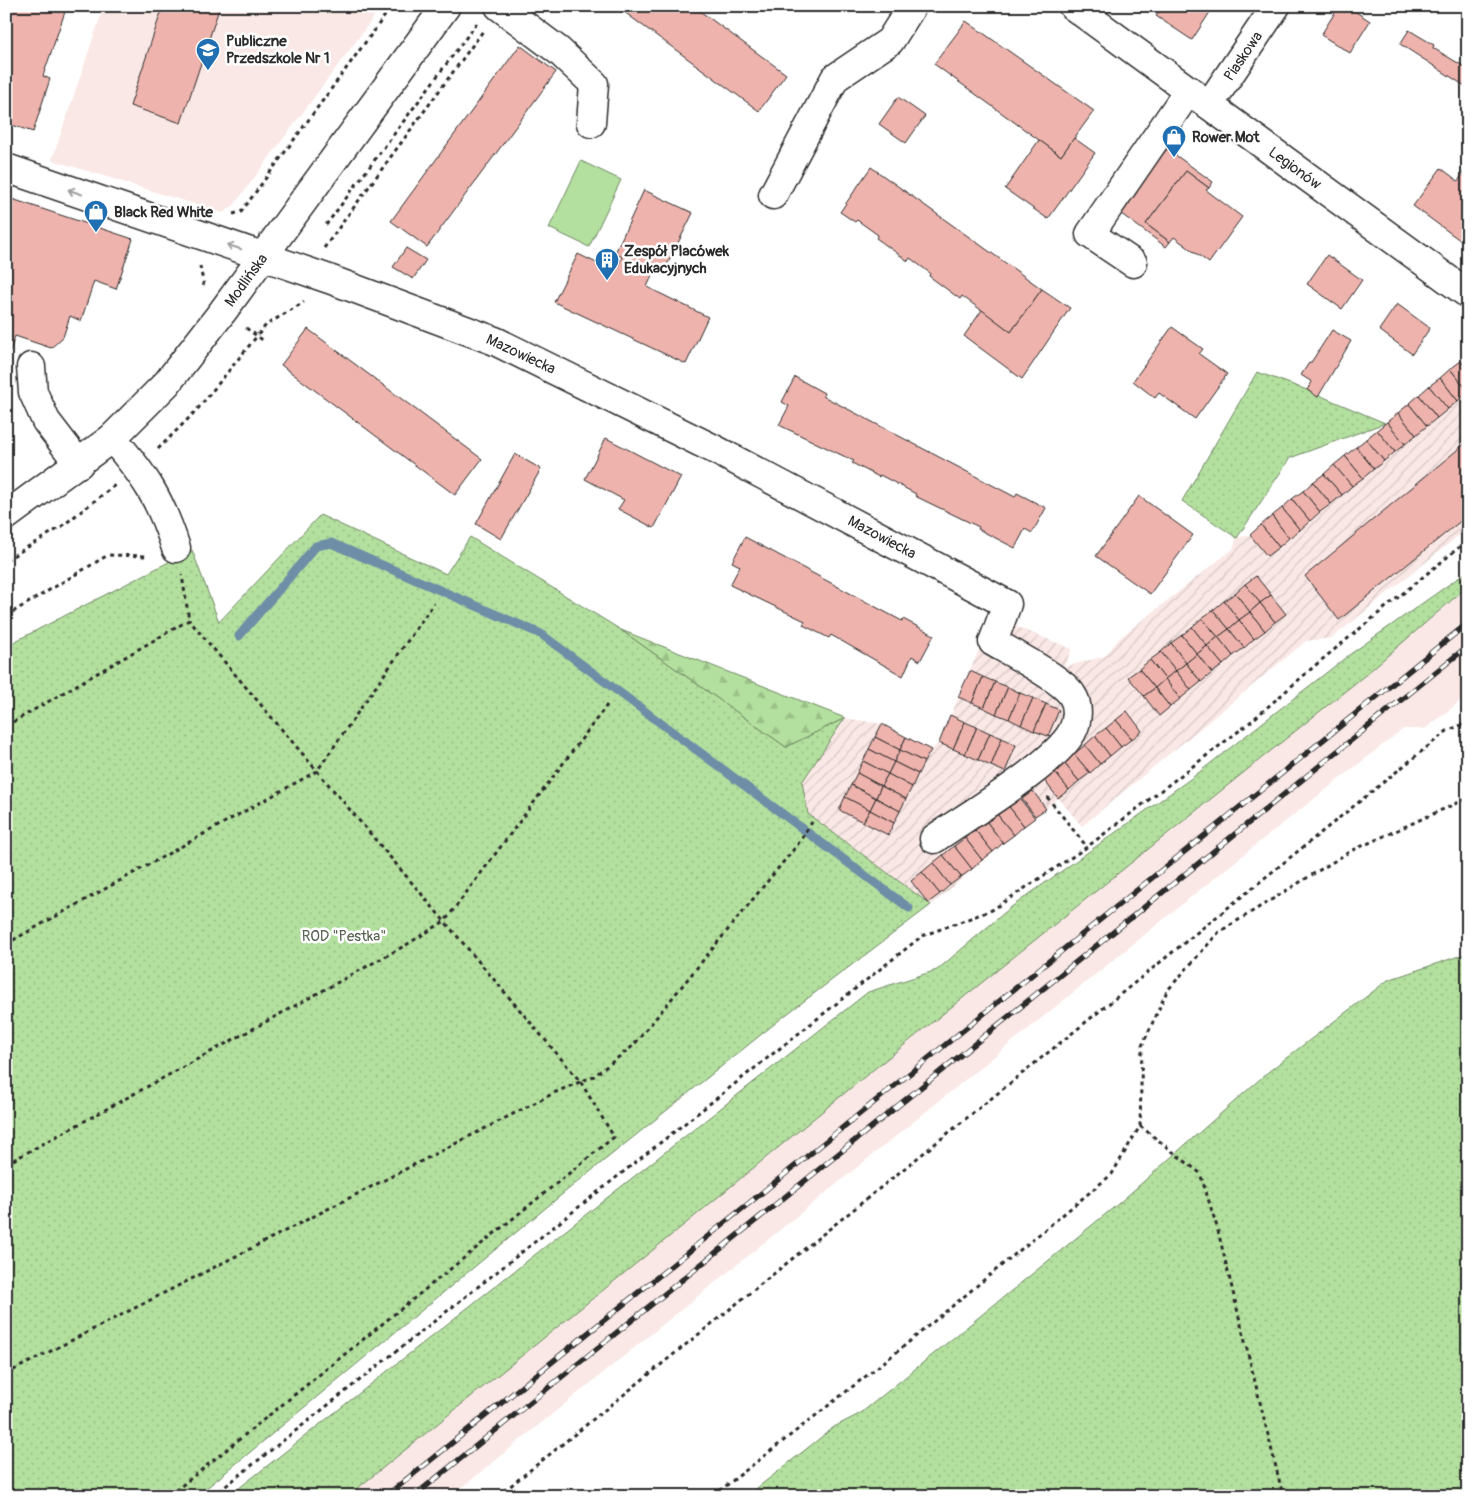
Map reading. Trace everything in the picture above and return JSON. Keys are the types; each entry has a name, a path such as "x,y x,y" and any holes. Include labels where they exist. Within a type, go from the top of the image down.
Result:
{"street":[{"name":"Modlińska","path":"6,516 112,438 167,383 263,257 446,6"},
{"path":"774,195 835,78 890,41 912,6"},
{"name":"Legionów","path":"1073,6 1468,294"},
{"name":"Piaskowa","path":"1133,263 1090,234 1199,98 1276,6"},
{"path":"493,12 559,51 594,84 591,123"},
{"name":"Mazowiecka","path":"6,168 315,274 495,341 716,450 1007,604 993,642 1057,681 1072,695 1078,713 1072,732 1062,745 1027,774"},
{"path":"31,367 32,392 46,421 79,464"},
{"path":"112,438 137,467 164,510 179,557"},
{"path":"934,839 1027,774"}],"path":[{"path":"264,341 206,298 198,254 210,221 241,212 392,6"},
{"path":"326,225 493,12"},
{"path":"335,231 493,12"},
{"path":"6,560 60,527 137,467 196,410 266,325 306,301 315,274"},
{"path":"213,1496 922,936 992,910 1087,847 1248,724 1318,663 1468,540"},
{"path":"6,616 108,555 179,557 189,620 580,1082 614,1137 169,1496"},
{"path":"6,944 318,771 434,603"},
{"path":"6,726 189,620"},
{"path":"6,1164 406,945 444,921 607,705"},
{"path":"498,1496 1447,731 1468,722"},
{"path":"1027,774 1063,815 1087,847"},
{"path":"713,1496 898,1351 1112,1174 1140,1126 1142,1046 1167,991 1219,932 1349,852 1468,798"},
{"path":"6,1374 594,1076 633,1046 798,844 812,822"},
{"path":"1140,1126 1200,1172 1218,1227 1283,1496"}],"shaded area":[{"name":"Publiczne Przedszkole Nr 1","path":"104,6 382,6 234,205 223,213 52,160"},
{"path":"1468,354 1468,528 1332,638 1306,641 1082,826 1058,798 931,905 808,814 802,782 845,718 882,724 931,750 939,743 993,617 1072,649 1064,667 1105,656 1121,637 1233,549 1237,538 1250,535"},
{"path":"1468,586 1468,695 1425,729 1403,729 1253,847 451,1496 348,1496 863,1078 1364,676"}],"green space":[{"path":"581,161 621,180 589,247 549,228"},
{"path":"1257,372 1307,390 1385,423 1290,458 1237,538 1182,501"},
{"name":"ROD \"Pestka\"","path":"320,515 446,574 470,537 621,630 786,747 845,718 802,782 808,814 931,905 783,1017 565,1192 197,1496 6,1496 6,646 192,550 219,622"},
{"path":"1468,571 1468,586 1364,676 863,1078 348,1496 229,1496 868,992 937,970 1010,908 1193,777 1349,655"},
{"path":"621,630 845,718 786,747"},
{"path":"1468,953 1468,1496 747,1496 834,1427 861,1413 1118,1204 1268,1072 1388,980"}],"building":[{"path":"6,6 67,6 43,76 50,79 33,132 6,123"},
{"path":"163,6 220,6 181,123 130,106"},
{"path":"616,6 693,6 786,74 759,111"},
{"path":"1163,6 1214,6 1192,40 1156,16"},
{"path":"1339,6 1347,6 1370,21 1350,53 1321,35"},
{"path":"966,21 1094,111 1061,156 934,64"},
{"path":"1409,30 1434,45 1433,48 1468,69 1468,88 1400,44"},
{"path":"520,45 556,72 427,247 391,221"},
{"path":"898,97 925,116 906,143 879,124"},
{"path":"1074,138 1095,153 1048,219 1005,189 1039,140 1061,156"},
{"path":"1167,149 1213,182 1209,188 1186,171 1146,224 1170,242 1166,247 1120,213 1137,192 1132,188 1157,156 1160,157"},
{"path":"871,167 1042,289 1011,332 962,296 960,299 929,276 930,273 910,258 908,261 876,238 878,235 857,220 855,222 840,212"},
{"path":"1441,168 1458,181 1465,171 1468,173 1468,246 1413,206"},
{"path":"1186,171 1209,188 1206,190 1242,217 1209,263 1174,237 1170,242 1146,224"},
{"name":"Zespół Placówek Edukacyjnych","path":"644,190 693,213 662,275 654,271 647,287 708,317 686,364 554,302 578,254 615,272 622,257 615,253"},
{"path":"6,197 133,239 116,289 94,281 81,321 70,316 63,337 51,348 15,336 10,351 6,350"},
{"path":"406,248 426,260 413,279 393,267"},
{"path":"1327,255 1362,280 1342,309 1307,284"},
{"path":"1042,289 1070,308 1022,379 964,336 982,310 1011,332"},
{"path":"1397,304 1430,328 1412,354 1379,330"},
{"path":"1172,327 1203,349 1199,354 1227,374 1195,419 1159,393 1155,398 1133,381"},
{"path":"308,329 482,459 455,495 281,365"},
{"path":"1332,330 1351,341 1318,397 1307,390 1312,382 1301,375"},
{"path":"1461,361 1468,368 1468,391 1450,369"},
{"path":"1450,369 1468,391 1458,401 1440,378"},
{"path":"795,377 824,393 823,396 1015,497 1017,493 1046,508 1032,533 1025,529 1015,548 978,529 979,527 915,496 916,494 880,475 879,477 852,463 854,461 779,425 789,406 782,402"},
{"path":"1440,378 1458,401 1448,409 1429,386"},
{"path":"1429,386 1448,409 1437,418 1419,395"},
{"path":"1419,395 1437,418 1427,426 1409,404"},
{"path":"1409,404 1427,426 1416,435 1398,413"},
{"path":"1398,413 1416,435 1405,444 1387,422"},
{"path":"1387,422 1405,444 1395,452 1377,430"},
{"path":"1377,430 1395,452 1384,461 1366,439"},
{"path":"606,438 681,477 654,528 618,509 624,500 585,479"},
{"path":"1366,439 1384,461 1374,469 1356,447"},
{"path":"1468,441 1468,515 1339,620 1305,576"},
{"path":"1356,447 1374,469 1363,478 1345,456"},
{"path":"515,454 541,469 501,539 476,524"},
{"path":"1345,456 1363,478 1352,486 1334,465"},
{"path":"1334,465 1352,486 1342,495 1324,474"},
{"path":"1324,474 1342,495 1331,504 1313,482"},
{"path":"1313,482 1331,504 1320,512 1303,491"},
{"path":"1303,491 1320,512 1310,521 1292,499"},
{"path":"1139,496 1193,535 1150,594 1096,556"},
{"path":"1292,499 1310,521 1300,530 1282,508"},
{"path":"1282,508 1300,530 1289,538 1272,516"},
{"path":"1272,516 1289,538 1279,547 1261,525"},
{"path":"1261,525 1279,547 1267,556 1250,535"},
{"path":"745,537 902,621 903,619 934,635 920,661 912,656 903,676 831,635 829,638 803,625 805,621 730,585 740,566 732,562"},
{"path":"1256,576 1271,595 1260,603 1245,584"},
{"path":"1245,584 1260,603 1250,612 1235,593"},
{"path":"1235,593 1250,612 1239,620 1224,601"},
{"path":"1271,595 1286,614 1275,622 1260,603"},
{"path":"1224,601 1239,620 1229,629 1213,610"},
{"path":"1260,603 1275,622 1265,631 1250,612"},
{"path":"1213,610 1229,629 1218,637 1202,618"},
{"path":"1250,612 1265,631 1254,639 1239,620"},
{"path":"1202,618 1218,637 1207,646 1192,627"},
{"path":"1239,620 1254,639 1244,648 1229,629"},
{"path":"1192,627 1207,646 1197,654 1182,635"},
{"path":"1229,629 1244,648 1233,656 1218,637"},
{"path":"1182,635 1197,654 1186,663 1171,643"},
{"path":"1218,637 1233,656 1223,665 1207,646"},
{"path":"1171,643 1186,663 1176,671 1161,652"},
{"path":"1207,646 1223,665 1212,673 1197,654"},
{"path":"1161,652 1176,671 1165,679 1150,660"},
{"path":"1197,654 1212,673 1201,682 1186,663"},
{"path":"1150,660 1165,679 1155,688 1139,669"},
{"path":"1186,663 1201,682 1191,690 1176,671"},
{"path":"1139,669 1155,688 1144,696 1128,677"},
{"path":"970,671 983,677 972,703 958,697"},
{"path":"1176,671 1191,690 1180,699 1165,679"},
{"path":"983,677 995,682 984,708 972,703"},
{"path":"1165,679 1180,699 1170,707 1155,688"},
{"path":"995,682 1008,687 996,714 984,708"},
{"path":"1008,687 1020,693 1009,719 996,714"},
{"path":"1155,688 1170,707 1159,716 1144,696"},
{"path":"1020,693 1033,698 1021,725 1009,719"},
{"path":"1033,698 1046,704 1034,731 1021,725"},
{"path":"1046,704 1059,710 1048,736 1034,731"},
{"path":"1127,711 1142,731 1132,739 1116,720"},
{"path":"950,715 965,722 953,749 939,743"},
{"path":"1116,720 1132,739 1121,747 1106,728"},
{"path":"965,722 977,727 965,754 953,749"},
{"path":"882,724 906,737 900,750 875,737"},
{"path":"977,727 990,733 978,760 965,754"},
{"path":"1106,728 1121,747 1110,756 1095,736"},
{"path":"990,733 1002,738 991,766 978,760"},
{"path":"1095,736 1110,756 1100,764 1085,745"},
{"path":"875,737 900,750 894,762 869,749"},
{"path":"906,737 931,750 924,762 900,750"},
{"path":"1002,738 1016,745 1005,772 991,766"},
{"path":"1085,745 1100,764 1090,773 1074,754"},
{"path":"869,749 894,762 888,774 863,761"},
{"path":"900,750 924,762 918,774 894,762"},
{"path":"1074,754 1090,773 1079,781 1063,762"},
{"path":"863,761 888,774 881,786 857,773"},
{"path":"894,762 918,774 912,787 888,774"},
{"path":"1063,762 1079,781 1069,790 1053,770"},
{"path":"1053,770 1069,790 1058,798 1043,779"},
{"path":"857,773 881,786 876,798 851,785"},
{"path":"888,774 912,787 906,799 881,786"},
{"path":"851,785 876,798 870,810 845,797"},
{"path":"881,786 906,799 900,811 876,798"},
{"path":"1033,791 1046,809 1035,816 1022,799"},
{"path":"1018,796 1035,818 1024,826 1007,804"},
{"path":"845,797 870,810 863,822 839,810"},
{"path":"876,798 900,811 894,823 870,810"},
{"path":"1007,804 1024,826 1014,835 996,813"},
{"path":"870,810 894,823 888,835 863,822"},
{"path":"996,813 1014,835 1003,843 986,821"},
{"path":"986,821 1003,843 993,852 975,830"},
{"path":"975,830 993,852 982,860 965,838"},
{"path":"965,838 982,860 972,869 954,846"},
{"path":"954,846 972,869 961,877 943,855"},
{"path":"943,855 961,877 950,885 933,863"},
{"path":"933,863 950,885 940,894 922,872"},
{"path":"922,872 940,894 928,903 911,881"}],"waterway":[{"path":"239,636 316,546 331,543 541,634 909,908"}],"railway":[{"path":"386,1496 1468,623"},
{"path":"414,1496 1468,646"}],"place":[{"name":"Publiczne Przedszkole Nr 1","path":"208,71"},
{"name":"Rower Mot","path":"1174,158"},
{"name":"Black Red White","path":"96,233"},
{"name":"Zespół Placówek Edukacyjnych","path":"607,281"}]}
